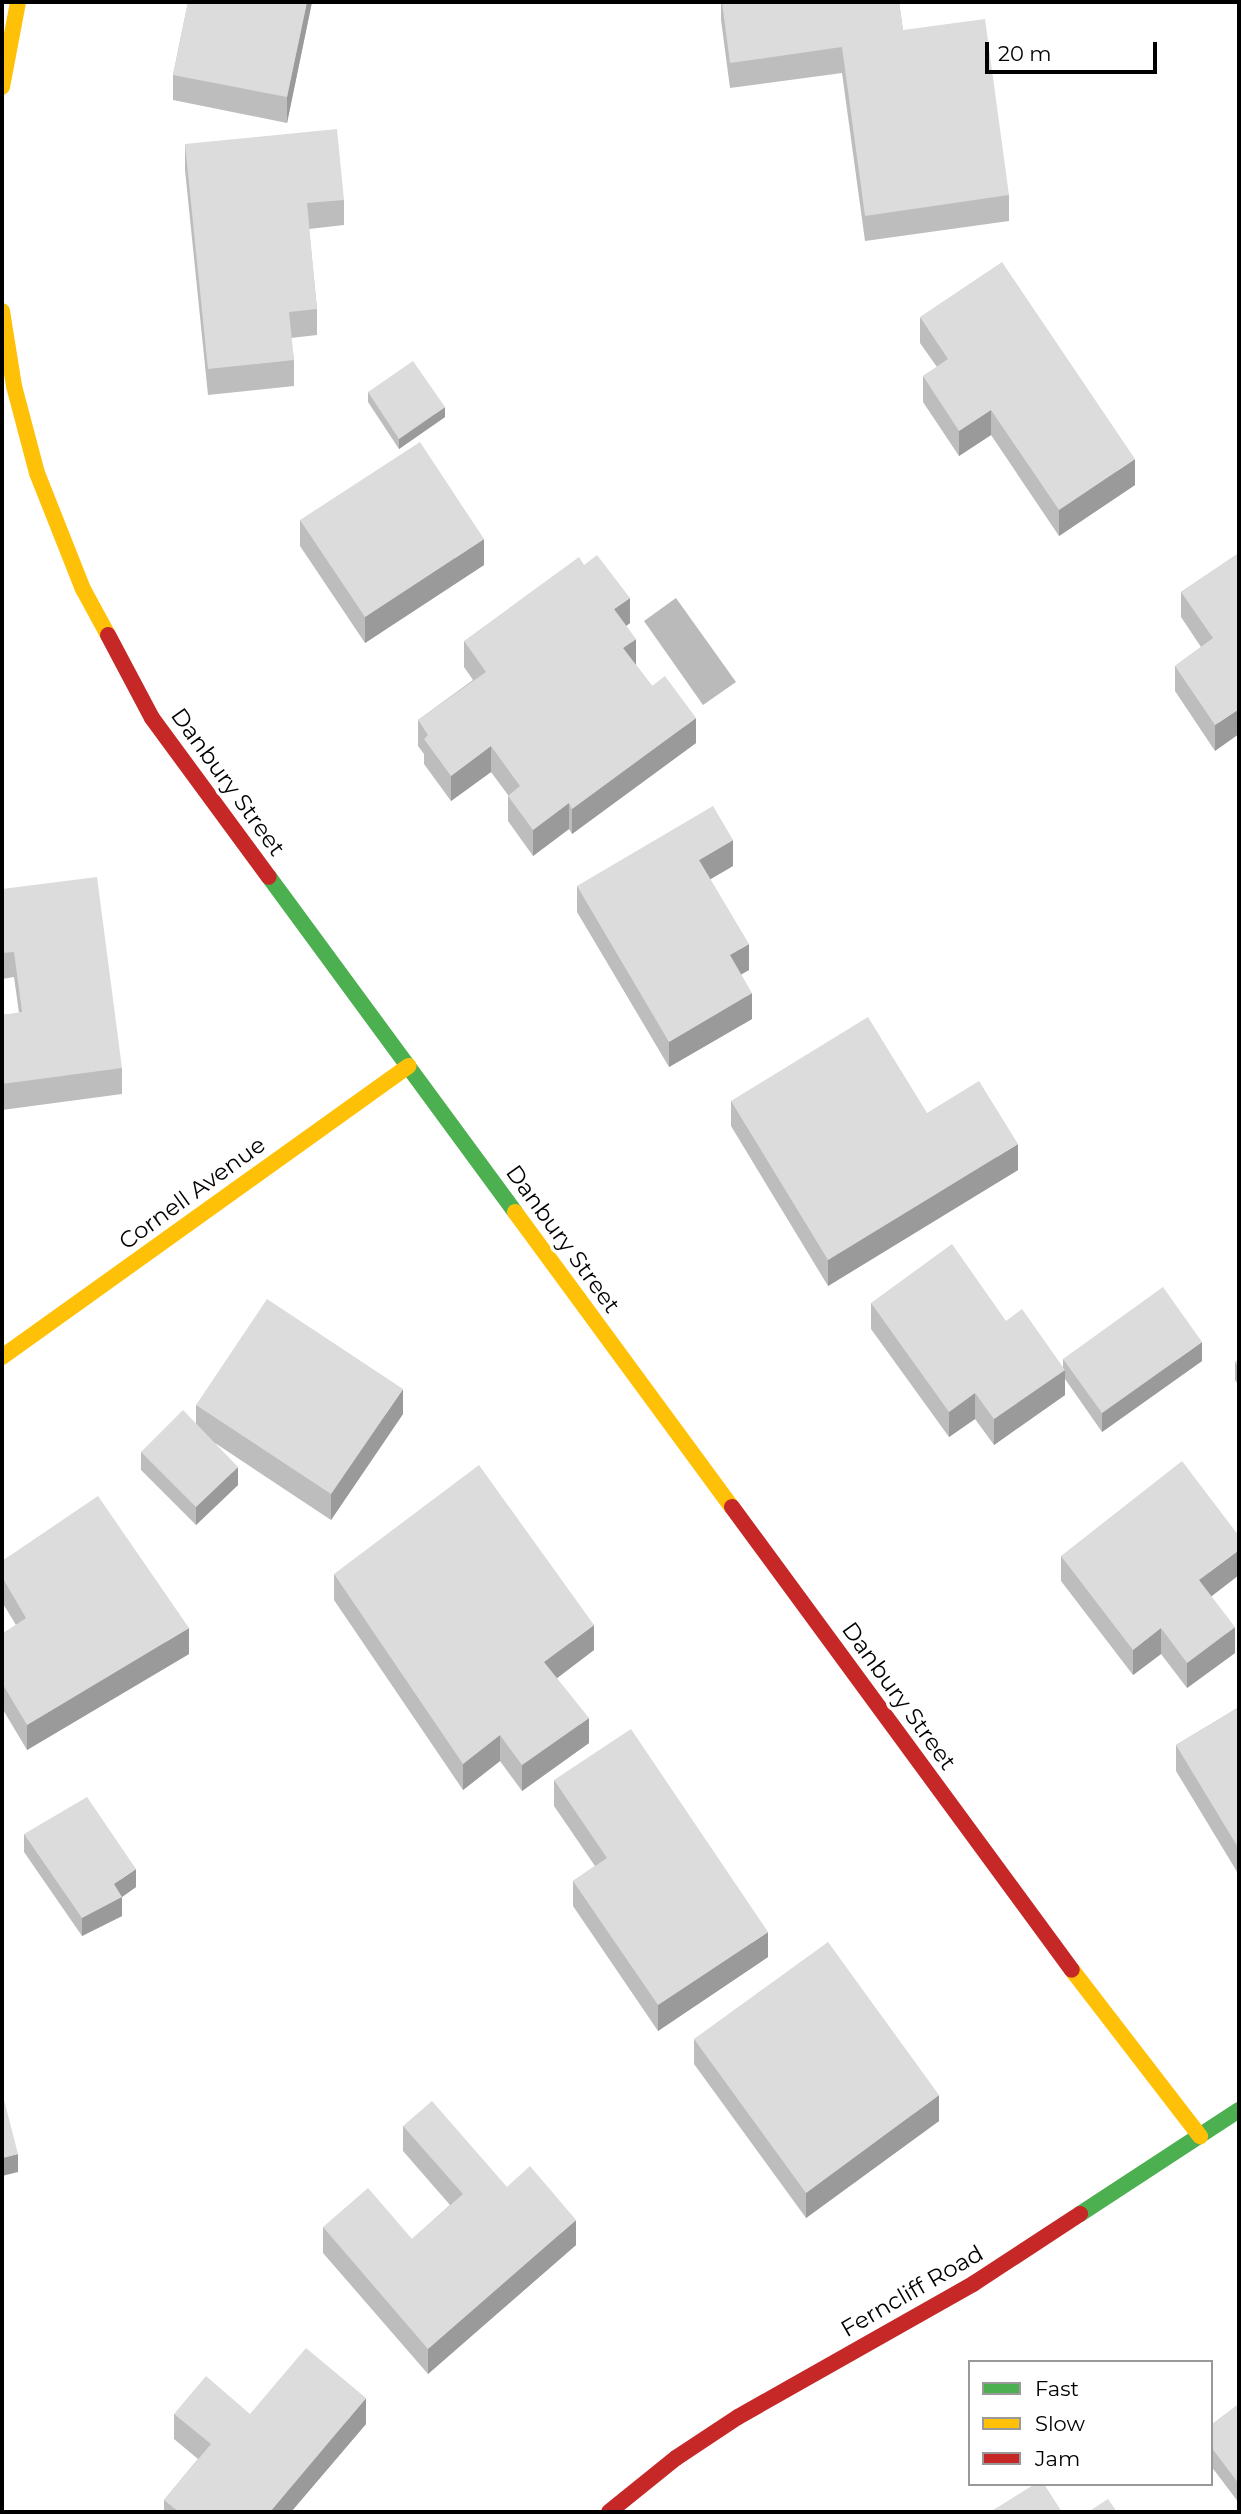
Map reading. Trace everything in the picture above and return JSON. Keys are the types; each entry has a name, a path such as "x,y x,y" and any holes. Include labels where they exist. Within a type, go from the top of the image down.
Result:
{"street":[{"path":"2,87 19,2"},
{"name":"Danbury Street","path":"2,311 14,386 37,473 83,589 152,718 1107,2017 1200,2136"},
{"name":"Cornell Avenue","path":"2,1357 408,1066"},
{"name":"Ferncliff Road","path":"609,2512 676,2458 738,2417 973,2284 1239,2110"}],"shaded area":[{"path":"676,598 736,682 703,705 644,621"}],"building":[{"path":"188,2 307,2 287,97 173,75"},
{"path":"722,2 899,2 903,30 985,19 1009,195 865,216 842,47 730,63"},
{"path":"337,129 344,200 307,203 317,309 289,312 294,360 208,369 185,144"},
{"path":"1002,262 1135,459 1059,510 991,410 959,431 923,376 948,359 920,317"},
{"path":"413,361 445,407 399,439 368,392"},
{"path":"420,442 484,539 365,617 300,520"},
{"path":"1239,553 1239,709 1215,725 1175,666 1213,638 1181,592"},
{"path":"597,555 630,598 614,609 636,639 623,648 652,686 665,676 696,718 572,809 569,803 533,830 508,796 520,786 491,746 451,776 424,739 428,735 418,720 486,672 464,641 579,557 584,565"},
{"path":"713,806 733,840 699,860 749,944 730,955 752,993 669,1042 577,886"},
{"path":"97,877 122,1068 2,1084 2,1015 22,1012 14,952 2,953 2,889"},
{"path":"868,1017 927,1113 979,1081 1018,1144 828,1260 731,1101"},
{"path":"952,1244 1006,1321 1022,1309 1065,1370 994,1419 975,1393 949,1412 871,1303"},
{"path":"1163,1287 1202,1342 1102,1413 1063,1359"},
{"path":"267,1299 403,1389 331,1494 196,1405"},
{"path":"183,1410 238,1467 196,1507 141,1452"},
{"path":"1182,1461 1239,1536 1239,1550 1199,1580 1235,1627 1187,1663 1161,1628 1133,1650 1061,1556"},
{"path":"479,1465 594,1625 544,1662 589,1718 522,1765 500,1735 463,1764 334,1574"},
{"path":"98,1496 189,1628 27,1725 2,1683 2,1634 26,1618 2,1577 2,1561"},
{"path":"1239,1707 1239,1849 1176,1745"},
{"path":"631,1729 768,1932 658,2005 573,1881 607,1858 554,1780"},
{"path":"87,1797 136,1869 114,1884 122,1897 82,1918 24,1834"},
{"path":"828,1942 939,2095 806,2193 694,2039"},
{"path":"2,2092 18,2154 2,2158"},
{"path":"432,2101 507,2187 530,2166 576,2220 428,2349 323,2227 368,2188 412,2239 463,2194 403,2126"},
{"path":"306,2348 366,2398 270,2512 179,2512 164,2500 211,2444 174,2414 206,2376 250,2414"},
{"path":"1239,2404 1239,2484 1213,2450 1213,2424"},
{"path":"1032,2486 1045,2486 1062,2512 990,2512"},
{"path":"1108,2499 1117,2512 1088,2512"}],"traffic: fast":[{"path":"269,877 515,1212"},
{"path":"1080,2214 1239,2110"}],"traffic: slow":[{"path":"2,87 18,2"},
{"path":"2,311 14,386 37,473 83,589 108,635"},
{"path":"2,1357 408,1066"},
{"path":"515,1212 732,1507"},
{"path":"1072,1970 1200,2136"}],"traffic: jam":[{"path":"108,635 152,718 269,877"},
{"path":"732,1507 1072,1970"},
{"path":"609,2512 676,2458 738,2417 973,2284 1080,2214"}]}
